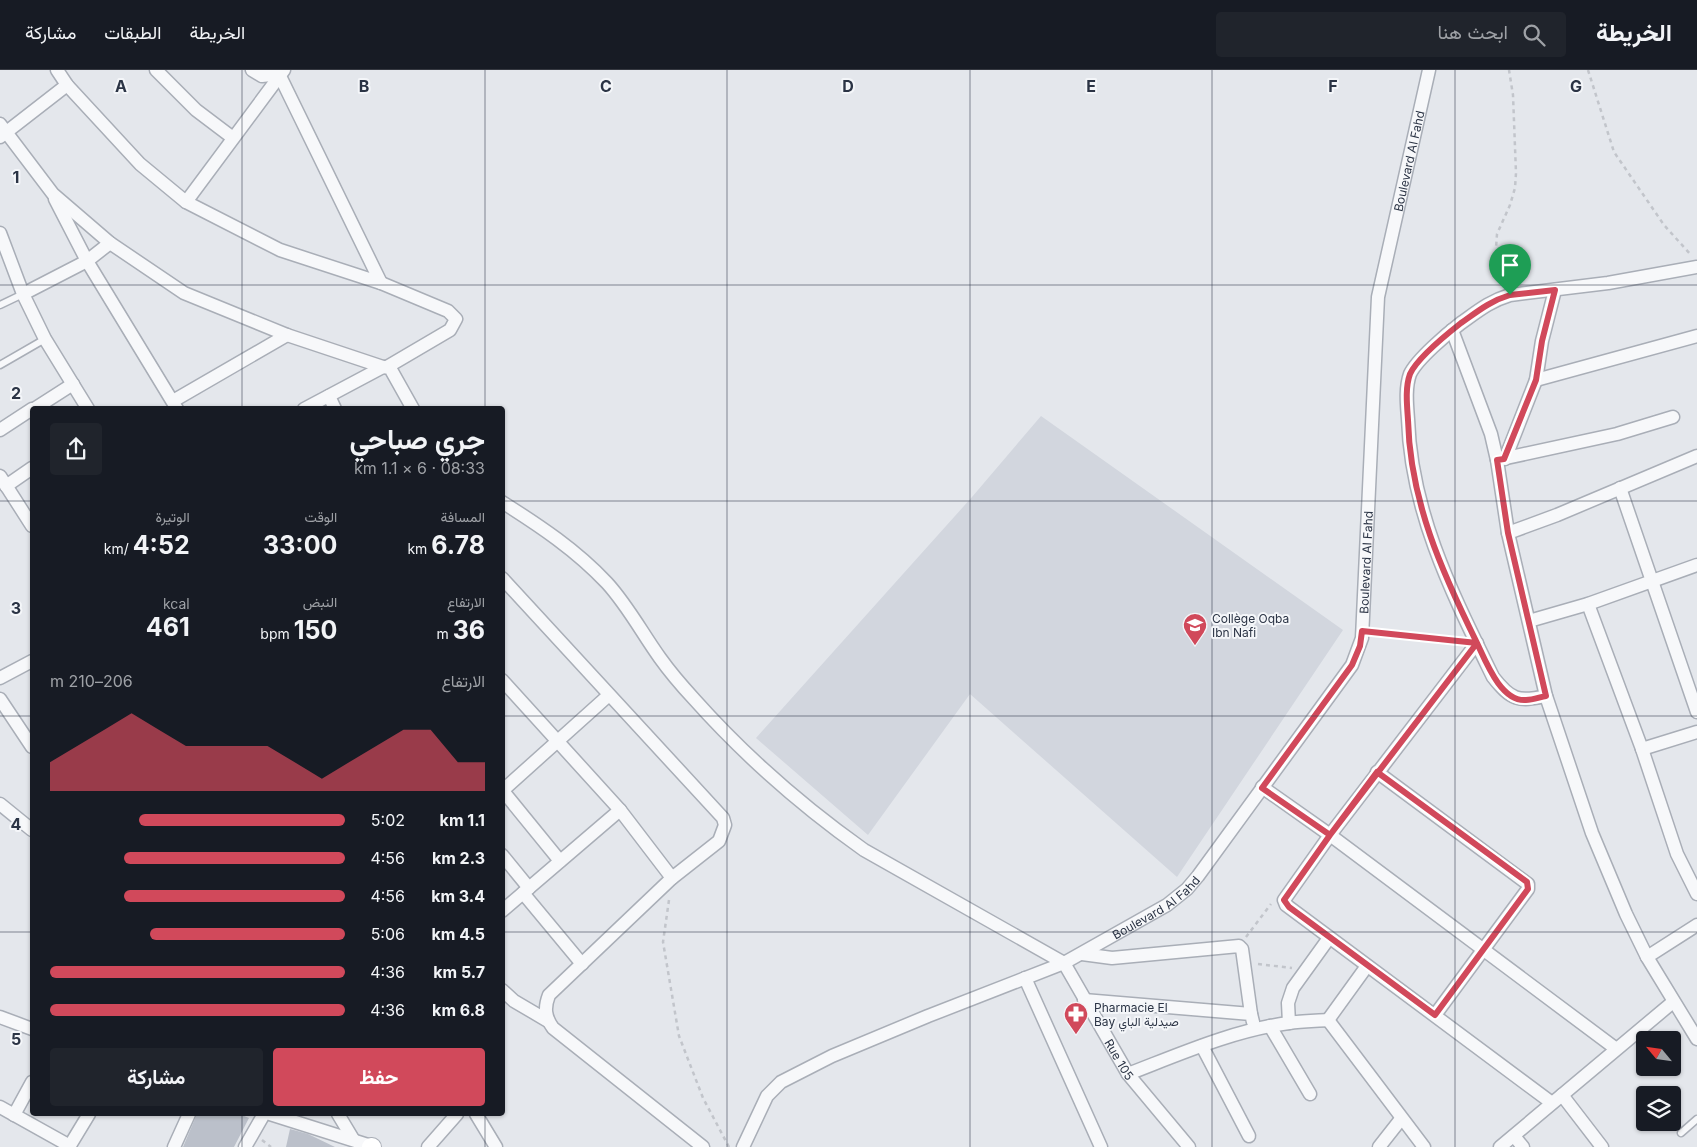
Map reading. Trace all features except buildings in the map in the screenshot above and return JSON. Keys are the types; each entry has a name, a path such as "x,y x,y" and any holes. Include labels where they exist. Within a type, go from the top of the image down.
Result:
{"street":[{"path":"57,70 66,85 140,164 186,202 280,250 381,283 448,311 456,319 450,330 385,367 310,406"},
{"path":"156,70 196,110 233,138"},
{"path":"252,70 262,76 280,72"},
{"name":"Boulevard Al Fahd","path":"743,1147 767,1096 781,1082 832,1056 1064,963 1181,895 1198,876 1352,665 1360,646 1362,631 1378,297 1429,70"},
{"path":"186,202 280,72"},
{"path":"280,72 381,283"},
{"path":"66,85 2,131 53,194 110,243 184,293 287,334 385,367 393,372 411,406"},
{"path":"53,194 87,261 175,405 287,334"},
{"path":"0,232 23,294 45,339 86,406"},
{"path":"23,294 87,261 110,243"},
{"path":"1546,696 1526,700 1511,696 1493,677 1439,564 1423,517 1408,443 1407,398 1411,373 1452,330 1481,307 1495,299 1510,295 1555,290 1697,267"},
{"path":"1501,460 1536,380 1542,341 1555,290"},
{"path":"1452,330 1501,460 1508,533 1546,696 1592,833 1626,914 1647,957 1697,1039"},
{"path":"1536,380 1697,336"},
{"path":"38,406 72,384"},
{"path":"329,396 334,406"},
{"path":"0,430 30,411"},
{"path":"1501,460 1618,434 1673,417"},
{"path":"1508,533 1697,456"},
{"path":"30,469 3,481 30,519"},
{"path":"1620,488 1653,579 1697,712"},
{"path":"505,504 538,525 583,559 608,584 629,610 661,659 694,698 745,752 839,832 864,850 1064,963"},
{"path":"1529,622 1588,604 1653,579 1697,566"},
{"path":"505,581 723,818 725,826 718,841 672,878 549,995 546,1013 548,1022"},
{"path":"1588,604 1642,749 1677,854 1697,894"},
{"path":"1477,643 1377,772 1284,899 1286,905 1367,966 1557,1099 1602,1147"},
{"path":"0,678 30,662"},
{"path":"505,683 620,810 672,878"},
{"path":"505,789 608,695"},
{"path":"0,699 30,744"},
{"path":"1642,749 1697,732"},
{"path":"1377,772 1528,884 1528,889 1435,1015"},
{"path":"1262,788 1330,835 1615,1048"},
{"path":"505,793 560,861"},
{"path":"0,804 30,828"},
{"path":"505,908 620,810"},
{"path":"505,860 526,891 582,964"},
{"path":"1647,957 1697,924"},
{"path":"1290,1022 1289,995 1329,938"},
{"path":"1082,954 1112,958 1239,946 1242,949 1251,1014 1256,1030"},
{"name":"Rue 105","path":"1064,963 1128,1074 1189,1147"},
{"path":"1328,1020 1367,966"},
{"path":"1025,978 1100,1147"},
{"path":"505,993 514,1001 548,1022 553,1028 703,1147"},
{"path":"1084,1000 1251,1014"},
{"path":"1500,1147 1615,1048 1673,1002"},
{"path":"0,1017 30,1028"},
{"path":"1128,1074 1202,1046 1270,1026 1290,1022 1328,1020"},
{"path":"1328,1020 1424,1147"},
{"path":"1270,1026 1310,1094"},
{"path":"1202,1046 1249,1136"},
{"path":"14,1115 30,1086"},
{"path":"0,1107 69,1146 87,1116"},
{"path":"174,1147 188,1116"},
{"path":"245,1147 263,1116"},
{"path":"277,1116 353,1139 371,1147"},
{"path":"339,1116 353,1139"},
{"path":"428,1147 455,1116"},
{"path":"477,1116 496,1147"},
{"path":"1380,1147 1401,1119"},
{"path":"1514,1136 1523,1147"}],"lane":[{"path":"0,305 23,294"},
{"path":"0,365 45,339"},
{"path":"1681,1133 1697,1119"}],"path":[{"path":"1510,70 1513,95 1516,180 1510,205 1497,234 1496,248 1510,295"},
{"path":"1588,70 1614,152 1664,225 1697,262"},
{"path":"1362,631 1477,643"},
{"path":"672,878 663,942 679,1036 703,1098 729,1147"},
{"path":"1239,946 1276,898 1284,899"},
{"path":"1244,962 1306,970"}],"shaded area":[{"name":"Collège Oqba Ibn Nafi","path":"1041,416 1343,630 1177,877 970,694 868,835 756,738 972,497"}],"place":[{"name":"Collège Oqba Ibn Nafi","path":"1195,646"},
{"name":"Pharmacie El Bay صيدلية الباي","path":"1076,1035"}],"route":[{"path":"1510,295 1495,299 1481,307 1452,330 1415,366 1408,382 1408,443 1423,517 1439,564 1477,643 1362,631 1360,646 1352,665 1262,788 1330,835 1377,772 1522,878 1527,882 1528,889 1435,1015 1329,938 1285,904 1284,899 1330,835 1418,719 1477,643 1493,677 1511,696 1520,700 1546,696 1508,533 1497,460 1504,459 1536,380 1542,341 1555,290 1510,295"}]}
